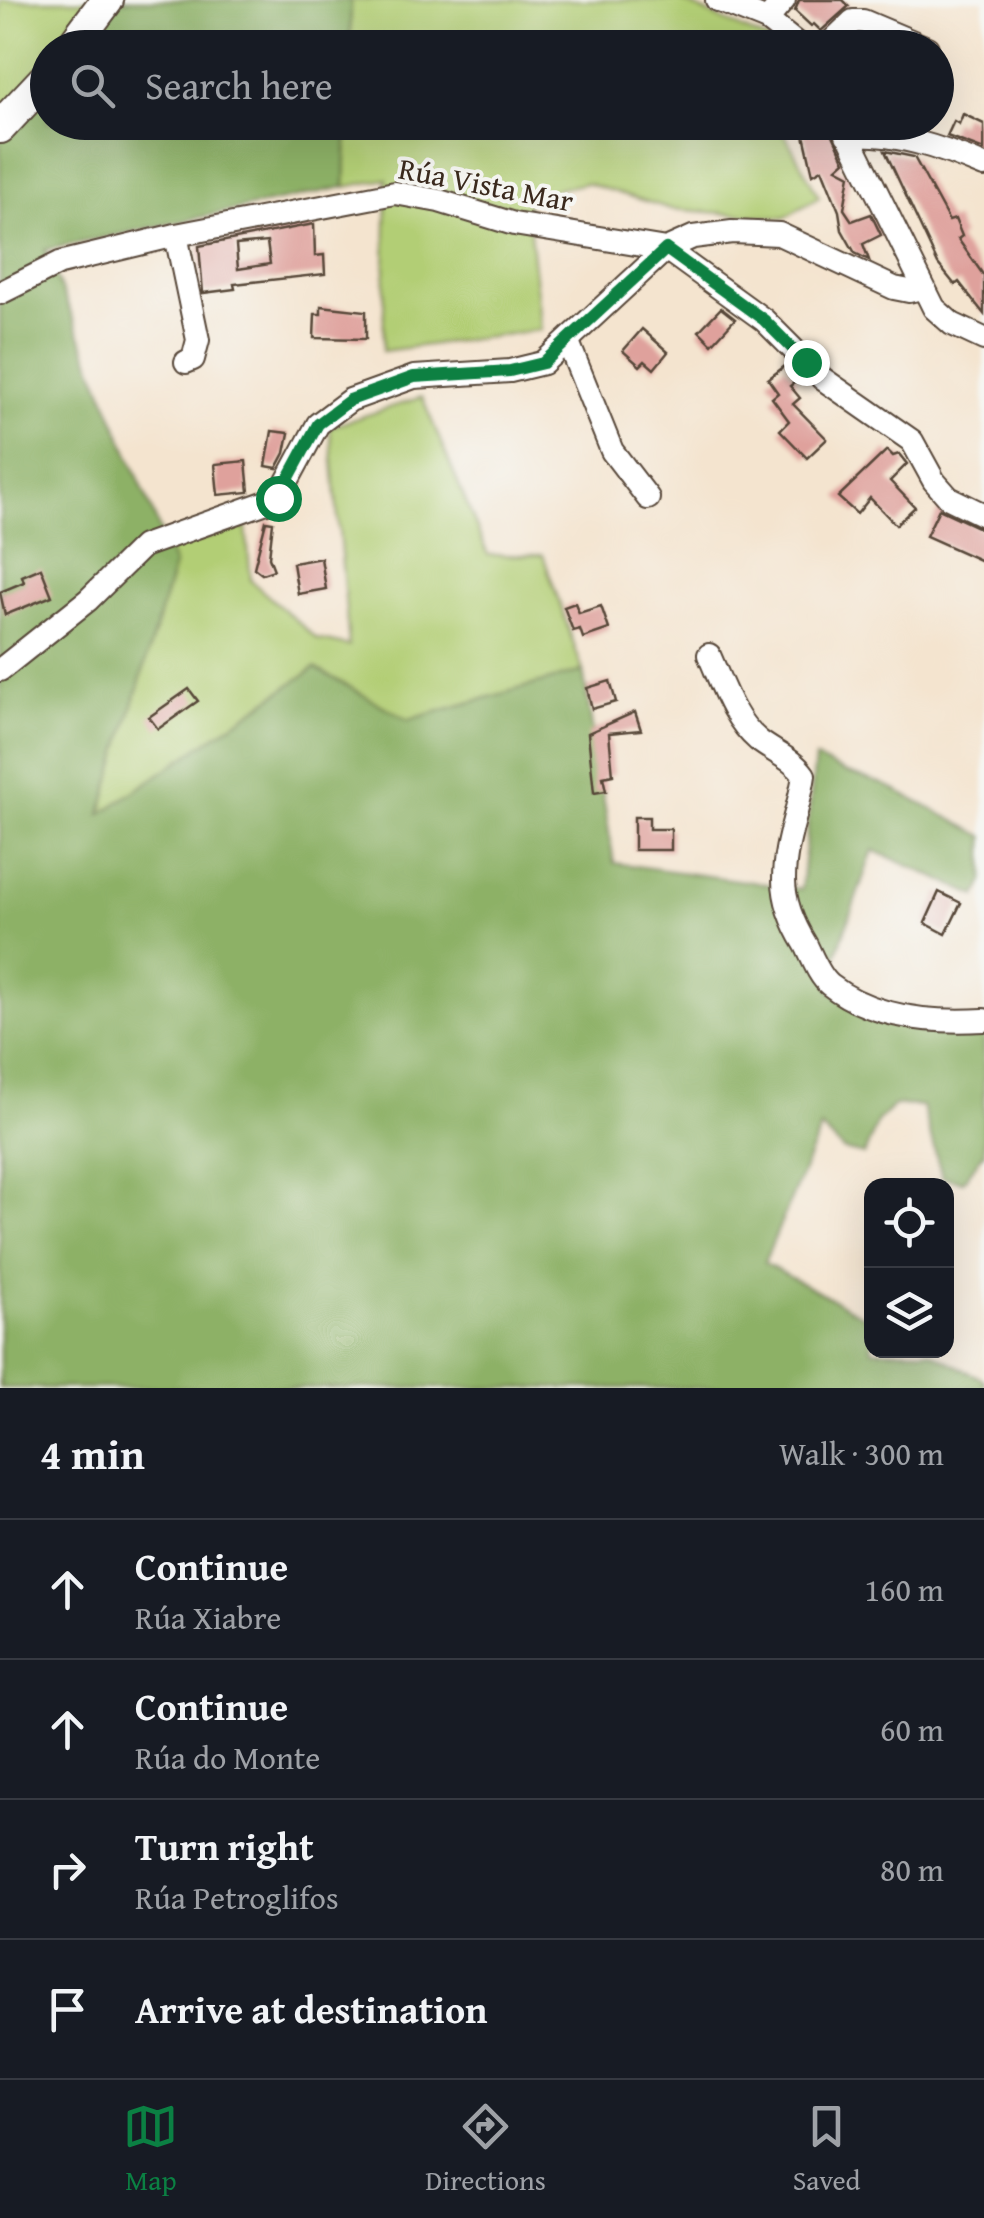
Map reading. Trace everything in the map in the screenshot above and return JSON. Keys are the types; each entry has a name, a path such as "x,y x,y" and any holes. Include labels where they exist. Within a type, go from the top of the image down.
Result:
{"highway":[{"path":"84,30 107,0"},
{"path":"0,127 30,95"}],"street":[{"path":"717,0 768,20 780,30"},
{"path":"768,20 784,0"},
{"path":"843,30 853,21 863,20 886,30"},
{"path":"849,140 934,308 952,324 984,339"},
{"path":"902,140 984,166"},
{"name":"Rúa Vista Mar","path":"0,293 60,263 176,235 395,194 439,201 514,224 666,249"},
{"path":"0,670 88,600 143,546 278,498 318,424 350,400 414,377 510,371 543,363 666,249 693,237 732,232 778,234 894,288 921,288"},
{"path":"176,235 198,340 193,358 186,362"},
{"path":"666,249 764,320 823,380 912,440 934,481 949,498 984,516"},
{"path":"568,342 612,451 648,498"},
{"path":"708,655 740,718 756,738 804,775 788,834 786,896 800,936 827,983 892,1014 984,1020"}],"green space":[{"path":"0,0 107,0 84,30 30,30 30,94 0,127"},
{"path":"107,0 351,0 350,30 84,30"},
{"path":"351,0 679,0 745,30 350,30"},
{"path":"30,94 30,140 346,140 345,187 45,250 174,565 101,814 315,668 408,720 583,671 614,863 801,889 815,758 883,784 984,836 984,881 977,896 873,850 832,967 831,991 875,1014 923,1031 984,1032 984,1152 963,1181 942,1177 922,1106 894,1105 878,1121 864,1155 843,1150 821,1128 764,1263 864,1316 864,1358 942,1358 984,1380 984,1388 0,1388 0,127"},
{"path":"346,140 788,140 819,197 784,218 671,209 586,183 526,196 541,330 383,351 387,179 345,187"},
{"path":"422,397 488,555 543,555 583,671 408,720 315,668 100,815 174,565 164,549 246,527 251,581 317,639 349,646 330,427"}],"building":[{"path":"799,0 843,0 849,6 822,30 811,26 795,11"},
{"path":"963,114 984,124 984,150 954,139 954,121 959,124"},
{"path":"805,140 835,140 845,161 837,168 850,175 844,209 852,221 871,214 881,235 863,244 869,260 855,253 842,230 839,211 822,169 813,174"},
{"path":"885,151 914,157 949,221 955,219 962,236 958,239 984,276 984,314 959,282 955,285 938,264"},
{"path":"314,224 315,256 324,255 325,274 234,284 235,289 203,293 199,246","holes":["267,242 270,264 238,269 236,245"]},
{"path":"321,306 366,311 366,339 314,338 315,314 321,314"},
{"path":"721,308 735,319 712,344 699,331"},
{"path":"642,329 668,352 654,369 645,361 640,366 623,351"},
{"path":"785,366 798,380 790,386 800,398 793,404 827,439 807,458 780,430 789,421 772,398 778,393 768,379"},
{"path":"272,431 289,433 277,468 266,466"},
{"path":"887,450 893,456 899,454 907,464 890,481 915,507 896,525 870,498 857,514 838,497"},
{"path":"246,461 249,492 218,495 215,464"},
{"path":"939,509 984,530 984,562 926,536"},
{"path":"266,521 273,522 269,557 274,570 262,574 254,568"},
{"path":"321,558 326,589 298,594 293,563"},
{"path":"41,568 52,596 5,615 0,592 24,582 22,576"},
{"path":"575,603 579,613 601,606 609,629 583,638 580,629 573,631 564,607"},
{"path":"610,681 616,702 592,709 587,688"},
{"path":"189,689 198,701 158,729 149,717"},
{"path":"635,712 641,730 609,733 613,775 603,777 606,791 594,793 588,733"},
{"path":"634,817 649,817 649,829 671,829 671,850 634,850"},
{"path":"939,892 961,903 946,934 925,923"}],"route":[{"path":"278,498 318,424 350,400 414,377 510,371 543,363 666,249 764,320 806,362"}]}
